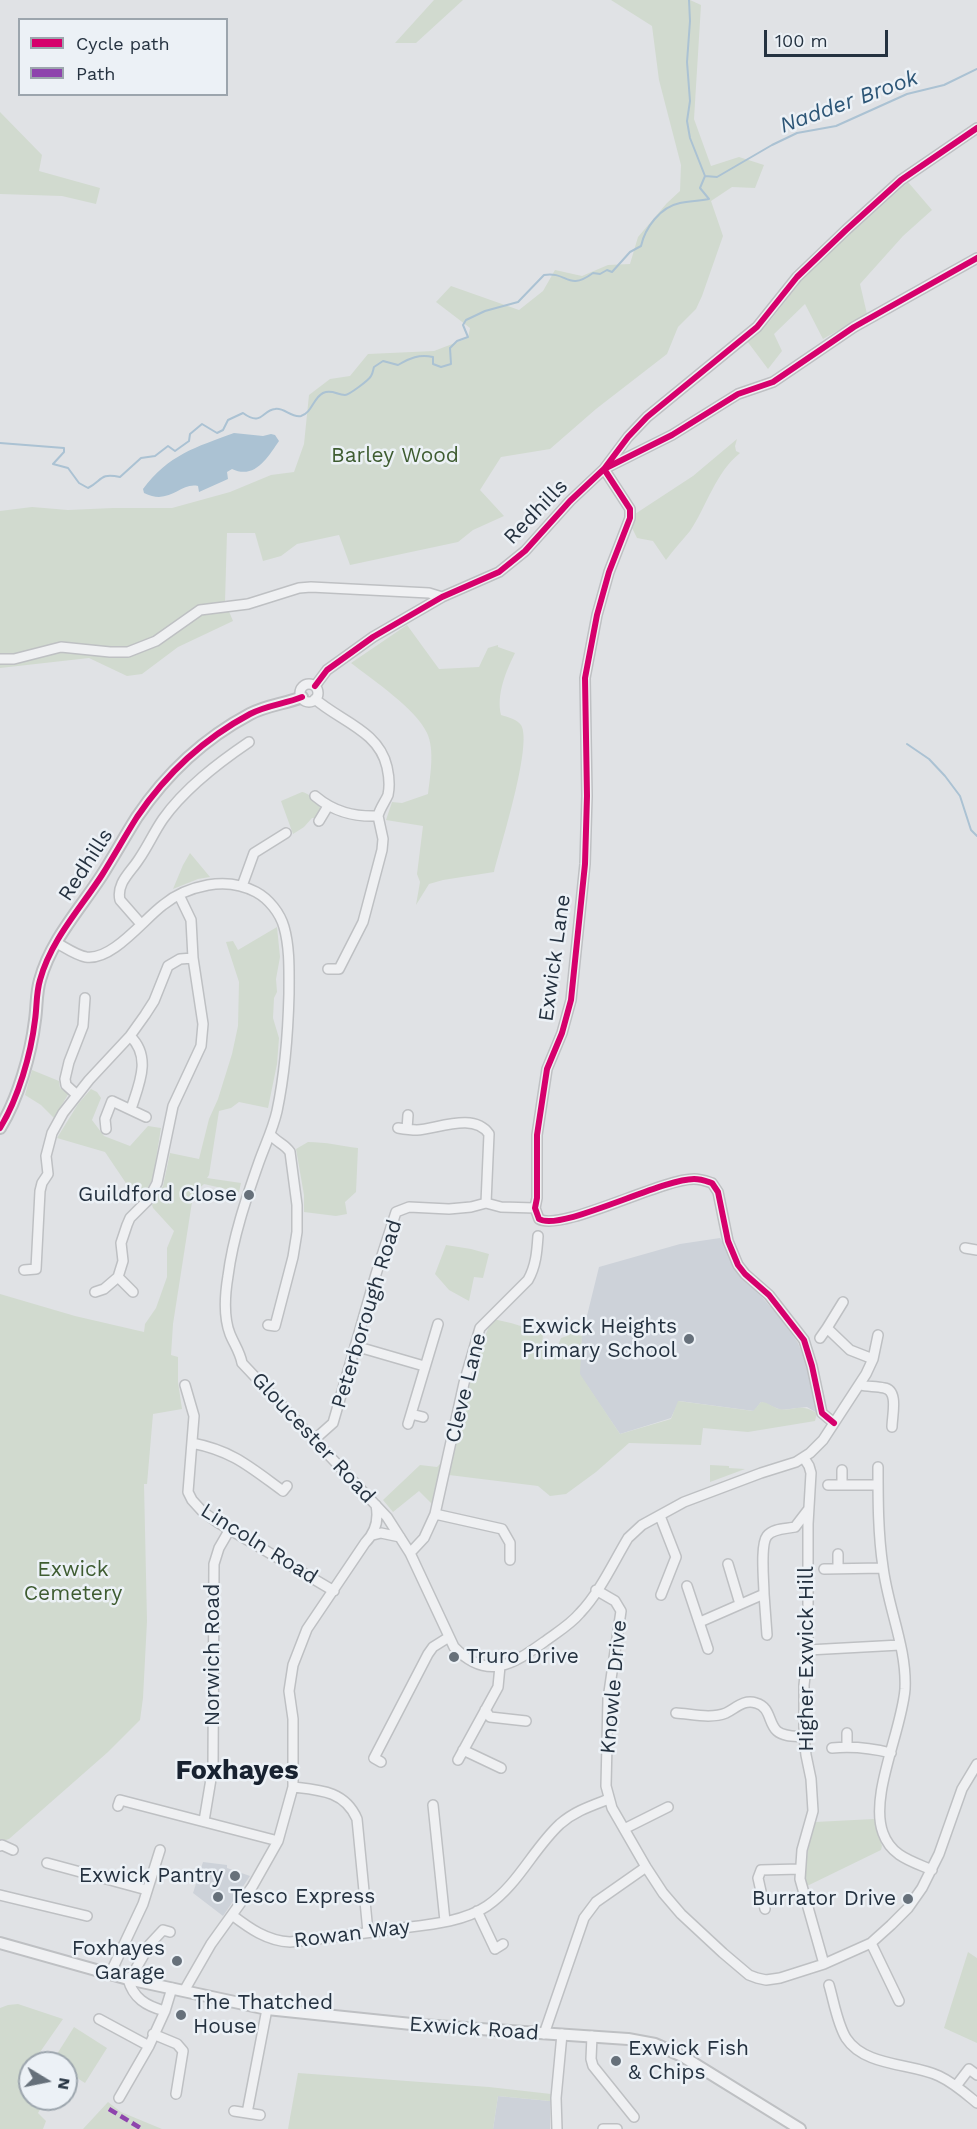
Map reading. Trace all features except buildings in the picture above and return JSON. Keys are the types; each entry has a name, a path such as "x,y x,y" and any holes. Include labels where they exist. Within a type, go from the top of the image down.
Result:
{"street":[{"name":"Redhills","path":"315,699 309,702 302,697 301,690 305,685 315,686 327,670 346,655 442,597 499,572 525,551 583,488 604,469 628,437 647,417 757,327 797,276 846,230 901,180 977,128"},
{"path":"604,469 640,452 738,394 773,382 854,327 977,258"},
{"path":"628,437 629,443 640,452"},
{"name":"Exwick Lane","path":"535,1208 537,1135 547,1069 562,1033 571,1000 585,864 585,678 603,594 630,518 630,509 604,469"},
{"path":"0,659 14,659 61,647 128,652 156,641 200,610 248,604 311,586 395,593 429,593 442,597"},
{"path":"315,686 318,693 315,699 329,711 371,737 380,749 386,761 389,789 378,816 383,839 378,874 363,922 339,969"},
{"name":"Redhills","path":"0,1128 15,1095 30,1046 40,978 67,923 102,876 137,816 164,780 200,748 238,721 266,707 302,697"},
{"path":"229,742 235,752"},
{"path":"141,924 120,900 123,881 173,807 195,784 249,742"},
{"path":"315,796 328,806 360,816 378,816"},
{"path":"319,821 328,806"},
{"path":"57,943 86,957 100,956 116,947 164,904 179,895 216,884 242,886 254,853 271,836 286,833"},
{"name":"Gloucester Road","path":"242,886 258,893 278,912 284,925 289,974 288,1024 276,1112 249,1189 235,1241 226,1294 227,1327 240,1353 242,1363 387,1517 410,1553 454,1647 467,1659 483,1665 500,1666"},
{"path":"95,1292 104,1289 118,1277 128,1262 122,1243 127,1225 130,1218 141,1209 157,1183 173,1106 201,1046 203,1024 193,958 191,920 179,895"},
{"path":"24,1270 38,1272 40,1191 54,1172 46,1156 50,1138 63,1113 76,1095 130,1036 153,1001 168,966 175,961 193,958"},
{"path":"328,969 339,969"},
{"path":"339,969 344,980"},
{"path":"76,1095 66,1085 65,1079 66,1070 83,1026 85,998"},
{"path":"72,1008 84,1009"},
{"path":"130,1036 139,1047 143,1062 131,1109"},
{"path":"106,1129 105,1119 112,1101 146,1117"},
{"path":"408,1115 402,1129 417,1130 457,1123 485,1128 489,1134 486,1203"},
{"path":"270,1134 276,1142 287,1147 290,1152 297,1205 295,1246 274,1327"},
{"path":"535,1208 539,1220 550,1222 676,1182 697,1179 712,1183 718,1192 728,1241 738,1265 769,1295 804,1340 822,1413 834,1423"},
{"name":"Peterborough Road","path":"315,1439 333,1422 396,1212 409,1207 449,1209 486,1203 501,1207 535,1208"},
{"path":"141,1209 150,1215"},
{"name":"Cleve Lane","path":"410,1553 424,1539 435,1514 476,1338 484,1322 494,1316 528,1280 537,1254 538,1236"},
{"path":"965,1248 977,1250"},
{"path":"118,1277 133,1292"},
{"path":"820,1338 843,1302"},
{"path":"408,1424 424,1366 438,1337 438,1324"},
{"path":"828,1328 849,1350 873,1359"},
{"path":"458,1760 498,1687 500,1666 522,1658 570,1623 581,1612 631,1534 642,1525 689,1500 804,1458 823,1440 860,1385 873,1359 878,1335"},
{"path":"355,1346 424,1366"},
{"name":"Lincoln Road","path":"185,1385 194,1416 188,1481 190,1496 202,1511 334,1591"},
{"path":"860,1385 886,1388 891,1391 893,1397 892,1427"},
{"path":"411,1414 423,1417"},
{"path":"192,1443 231,1454 285,1488 277,1500"},
{"name":"Higher Exwick Hill","path":"804,1458 811,1473 804,1737 811,1779 813,1811 802,1850 800,1885 824,1964"},
{"path":"878,1467 883,1568 905,1674 903,1709 882,1792 880,1810 882,1832 891,1850 932,1870"},
{"path":"842,1470 842,1484"},
{"path":"828,1485 878,1485"},
{"path":"184,1991 211,1944 252,1887 278,1841 293,1788 293,1719 289,1691 290,1678 302,1640 373,1535 377,1518 376,1505"},
{"path":"767,1635 764,1543 768,1535 774,1531 795,1527 809,1508"},
{"path":"435,1514 502,1529 510,1543 510,1560"},
{"path":"660,1516 676,1557 661,1595"},
{"name":"Norwich Road","path":"204,1821 213,1767 214,1564 219,1548 230,1529"},
{"path":"373,1535 381,1533 400,1537"},
{"path":"838,1554 838,1568"},
{"path":"728,1564 740,1604"},
{"path":"824,1569 883,1568"},
{"path":"687,1586 708,1649"},
{"name":"Knowle Drive","path":"596,1590 615,1601 621,1611 608,1699 606,1786 609,1799 624,1829 663,1893 681,1914 748,1975 773,1979 824,1964 871,1943 917,1898 932,1870 962,1789 977,1764"},
{"path":"700,1622 764,1594"},
{"path":"363,1755 378,1760 433,1647 448,1637"},
{"path":"807,1650 900,1645"},
{"path":"676,1713 713,1716 725,1713 741,1704 753,1702 766,1709 777,1731 788,1736 804,1737"},
{"path":"485,1710 490,1717 522,1723"},
{"path":"847,1733 847,1746"},
{"path":"832,1748 847,1746 891,1753"},
{"path":"463,1750 501,1768"},
{"path":"293,1788 331,1793 343,1799 354,1812 357,1819 368,1932"},
{"name":"Rowan Way","path":"232,1915 261,1935 281,1942 446,1921 477,1911 498,1898 561,1823 580,1810 609,1799"},
{"path":"120,1800 278,1841"},
{"path":"433,1805 439,1818 446,1921"},
{"path":"624,1829 668,1807"},
{"path":"0,1846 13,1850"},
{"path":"110,1974 140,1911 160,1850"},
{"path":"47,1863 147,1890"},
{"path":"544,2034 584,1918 596,1902 646,1867"},
{"path":"765,1909 758,1878 761,1870 800,1869"},
{"path":"0,1895 83,1912"},
{"path":"477,1911 495,1949"},
{"path":"165,2011 157,2009 132,1993 129,1979 153,1940 163,1930 170,1932"},
{"name":"Exwick Road","path":"0,1943 129,1979 267,2009 421,2025 628,2039 665,2047 800,2129"},
{"path":"871,1943 899,1988 899,2001"},
{"path":"829,1985 846,2038 854,2047 874,2059 938,2076 956,2086 977,2103"},
{"path":"119,2098 149,2046 165,2011 172,1988"},
{"path":"247,2113 267,2009"},
{"path":"99,2019 149,2046"},
{"path":"153,2034 177,2044 183,2051 183,2082 176,2094"},
{"path":"556,2129 556,2098 562,2034"},
{"path":"592,2036 593,2066 634,2117"},
{"path":"956,2086 969,2069 977,2075"},
{"path":"234,2111 260,2115"},
{"path":"603,2129 617,2129"}],"shaded area":[{"name":"Exwick Heights Primary School","path":"720,1238 748,1281 781,1319 798,1343 807,1365 817,1413 807,1407 781,1410 761,1402 754,1411 679,1401 671,1418 620,1434 579,1374 582,1336 599,1267 680,1244"},
{"path":"203,1862 227,1865 227,1868 250,1876 223,1916 193,1893"},
{"path":"498,2096 550,2101 550,2129 493,2129"}],"green space":[{"path":"434,0 463,0 416,43 395,43"},
{"name":"Barley Wood","path":"611,0 690,0 701,5 694,119 711,166 739,157 764,165 755,188 732,187 711,201 723,236 696,309 678,327 667,354 596,409 550,449 501,457 480,490 504,516 473,530 458,542 350,565 339,535 297,544 281,556 263,561 255,533 227,533 225,602 233,621 178,647 142,674 127,676 89,658 0,668 0,511 32,507 68,510 172,508 230,492 271,475 294,472 304,444 309,395 330,379 350,376 368,354 434,351 468,338 470,328 436,302 451,286 519,310 543,291 555,270 582,276 608,265 630,264 638,237 680,191 681,165 659,80 652,26"},
{"path":"0,112 42,155 39,171 100,188 96,204 62,196 0,194"},
{"path":"908,182 932,210 903,236 860,284 867,314 823,339 805,304 774,334 782,351 768,369 747,341 769,322 809,271"},
{"path":"737,439 736,451 740,453 724,470 690,531 666,560 653,541 637,538 632,528 635,514 693,476"},
{"path":"407,625 439,669 479,667 488,648 498,645 498,647 515,653 503,683 500,707 501,715 521,725 524,736 519,773 494,872 429,884 416,905 420,882 417,874 423,826 386,820 392,802 402,803 428,794 431,747 427,733 414,714 351,663"},
{"path":"302,792 314,799 321,810 317,818 312,818 293,834 281,801"},
{"path":"190,853 210,877 173,889 183,865"},
{"name":"Exwick Cemetery","path":"277,927 280,957 273,1018 279,1038 277,1064 268,1108 239,1102 231,1108 219,1111 207,1178 241,1183 239,1192 204,1184 197,1190 192,1202 173,1324 171,1355 178,1357 178,1382 182,1409 153,1414 147,1484 144,1484 147,1621 140,1720 108,1752 9,1839 0,1842 0,1294 75,1316 144,1332 145,1324 156,1308 167,1277 167,1248 174,1231 152,1205 163,1186 170,1153 199,1159 209,1119 218,1099 232,1054 238,1026 239,982 226,942 233,941 238,950"},
{"path":"32,1070 59,1081 60,1088 69,1093 54,1118 41,1105 25,1095"},
{"path":"91,1089 101,1098 92,1120 104,1136 130,1146 148,1126 161,1128 153,1178 142,1199 138,1201 105,1152 57,1138 78,1104"},
{"path":"308,1142 358,1148 356,1192 345,1202 347,1214 336,1216 304,1212 304,1195 296,1149"},
{"path":"446,1245 489,1254 483,1278 474,1277 469,1301 449,1290 435,1274"},
{"path":"492,1319 537,1332 543,1335 542,1345 557,1348 561,1338 567,1336 567,1333 582,1336 580,1374 620,1434 671,1419 678,1401 753,1411 761,1402 784,1410 805,1408 817,1413 815,1421 748,1432 703,1428 701,1445 629,1443 566,1494 550,1496 538,1486 449,1475 475,1361"},
{"path":"445,1459 434,1506 419,1491 393,1512 383,1500 420,1465 437,1467"},
{"path":"710,1465 729,1466 729,1468 745,1469 710,1482"},
{"path":"874,1819 882,1846 881,1850 805,1887 806,1862 815,1822"},
{"path":"968,1952 977,1958 977,2043 944,2028"},
{"path":"18,2004 63,2019 41,2051 18,2051 18,2111 39,2111 38,2113 46,2121 43,2129 0,2129 0,2008"},
{"path":"74,2027 107,2048 85,2083 78,2079 78,2051 59,2051"},
{"path":"298,2073 489,2087 551,2094 550,2101 498,2096 493,2129 288,2129"},
{"path":"108,2102 121,2112 162,2129 83,2129"}],"water":[{"path":"234,433 263,436 271,434 275,435 279,441 265,460 254,469 240,472 232,469 227,472 228,479 199,492 198,486 192,486 161,497 144,493 143,489 153,477 173,460 195,448"}],"waterway":[{"path":"689,0 687,62 690,101 687,121 690,138 705,176"},
{"name":"Nadder Brook","path":"0,443 64,448 64,452 53,464 68,468 79,483 88,488 102,478 120,477 141,458 155,456 168,446 175,451 189,441 190,434 202,424 217,433 223,430 228,420 243,413 249,417 258,418 271,410 278,409 301,416 308,412 323,393 345,395 354,390 369,378 374,367 383,361 398,365 415,357 428,356 433,357 433,364 441,367 451,364 450,348 457,341 468,337 463,325 466,320 485,311 518,302 544,275 578,281 593,273 600,274 607,270 612,272 630,252 641,246 654,219 666,209 680,203 709,199 700,188 705,176 717,177 797,133 836,126 907,94 944,85 977,69"},
{"path":"907,744 929,759 945,776 960,796 971,830 977,836"}],"marked path":[{"path":"109,2109 142,2129"}],"cycle path":[{"path":"315,686 327,670 373,637 442,597 499,572 525,551 570,501 604,469 628,437 647,417 757,327 797,277 846,230 901,180 977,128"},
{"path":"834,1423 822,1413 804,1340 769,1295 738,1265 728,1241 718,1192 712,1183 697,1179 679,1181 589,1212 551,1221 539,1219 535,1208 537,1135 547,1069 562,1033 571,1000 585,864 587,796 585,678 597,615 609,572 630,518 630,509 604,469 672,435 738,394 773,382 854,327 977,258"},
{"path":"0,1128 18,1090 27,1061 39,985 45,965 67,925 102,875 148,801 187,758 217,734 256,711 302,697"}],"place":[{"name":"Guildford Close","path":"249,1195"},
{"name":"Exwick Heights Primary School","path":"689,1339"},
{"name":"Truro Drive","path":"454,1657"},
{"name":"Exwick Pantry","path":"235,1876"},
{"name":"Tesco Express","path":"218,1897"},
{"name":"Burrator Drive","path":"908,1899"},
{"name":"Foxhayes Garage","path":"177,1961"},
{"name":"The Thatched House","path":"181,2015"},
{"name":"Exwick Fish & Chips","path":"616,2061"}],"district":[{"name":"Foxhayes","path":"237,1771"}]}
